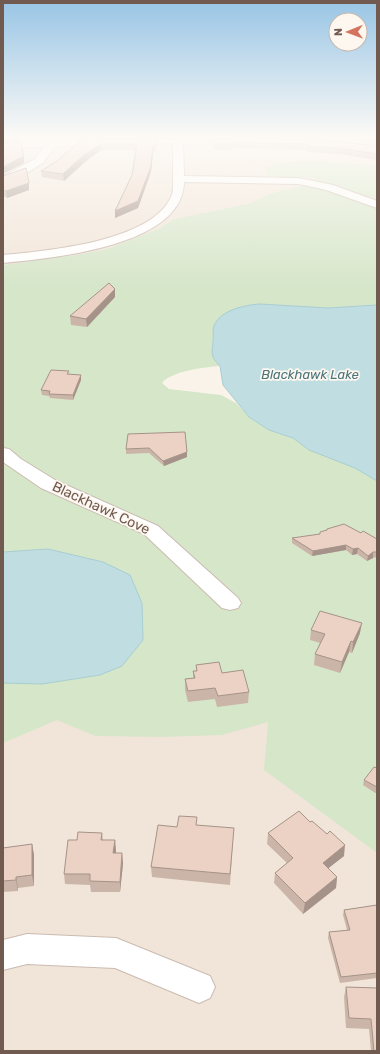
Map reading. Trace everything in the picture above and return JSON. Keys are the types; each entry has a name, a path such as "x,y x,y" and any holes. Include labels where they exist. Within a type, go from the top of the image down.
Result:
{"street":[{"path":"3,259 73,250 105,243 133,233 158,220 173,207 178,196 178,188"},
{"path":"330,188 377,205"},
{"name":"Blackhawk Cove","path":"3,453 15,464 48,484 151,530 230,603"},
{"path":"3,955 27,949 116,953 199,987"}],"shaded area":[{"path":"3,188 377,188 377,261 139,343 377,801 377,1051 3,1051"}],"green space":[{"path":"292,188 377,188 377,305 328,308 260,304 245,306 214,327 212,353 216,362 220,366 197,369 173,375 162,383 169,389 221,395 236,403 249,417 269,430 293,438 309,450 355,468 377,481 377,853 264,770 268,722 222,735 162,737 95,736 57,720 3,743 3,265 76,255 107,249 158,229 175,219 248,204 273,193"}],"water":[{"name":"Blackhawk Lake","path":"260,304 328,308 377,305 377,481 355,468 309,450 293,438 269,430 249,417 223,385 220,366 212,355 214,326 217,321 227,312 240,307"},
{"path":"48,549 103,562 130,575 142,603 143,640 122,666 100,675 42,684 3,683 3,552"}],"building":[{"path":"3,188 14,188 6,191 3,190"},
{"path":"126,188 143,188 138,201 115,211"},
{"path":"109,283 115,289 86,319 70,316"},
{"path":"51,370 69,371 67,374 81,375 73,395 49,394 50,391 41,390"},
{"path":"185,432 187,452 163,461 149,448 126,449 128,434"},
{"path":"344,524 361,533 363,531 377,539 377,552 373,552 368,556 358,548 353,549 346,545 313,551 292,538 320,534 320,532 327,529"},
{"path":"320,611 362,623 353,642 351,641 342,662 315,654 325,634 311,630"},
{"path":"219,662 222,673 243,670 249,692 218,696 215,688 188,691 185,679 195,678 193,671 197,671 196,665"},
{"path":"374,767 377,768 377,787 364,780"},
{"path":"299,811 310,822 312,821 327,834 330,831 345,845 323,863 337,877 305,903 275,873 293,858 268,833"},
{"path":"179,816 197,817 196,825 234,828 230,874 151,867 158,825 177,827"},
{"path":"78,832 102,833 101,840 115,840 113,853 122,853 120,882 90,881 90,874 64,874 68,840 77,840"},
{"path":"32,844 32,875 16,877 16,880 3,881 3,848"},
{"path":"377,905 377,973 341,977 329,932 350,930 344,910"},
{"path":"346,987 377,988 377,1051 374,1051 371,1019 349,1018"}]}
